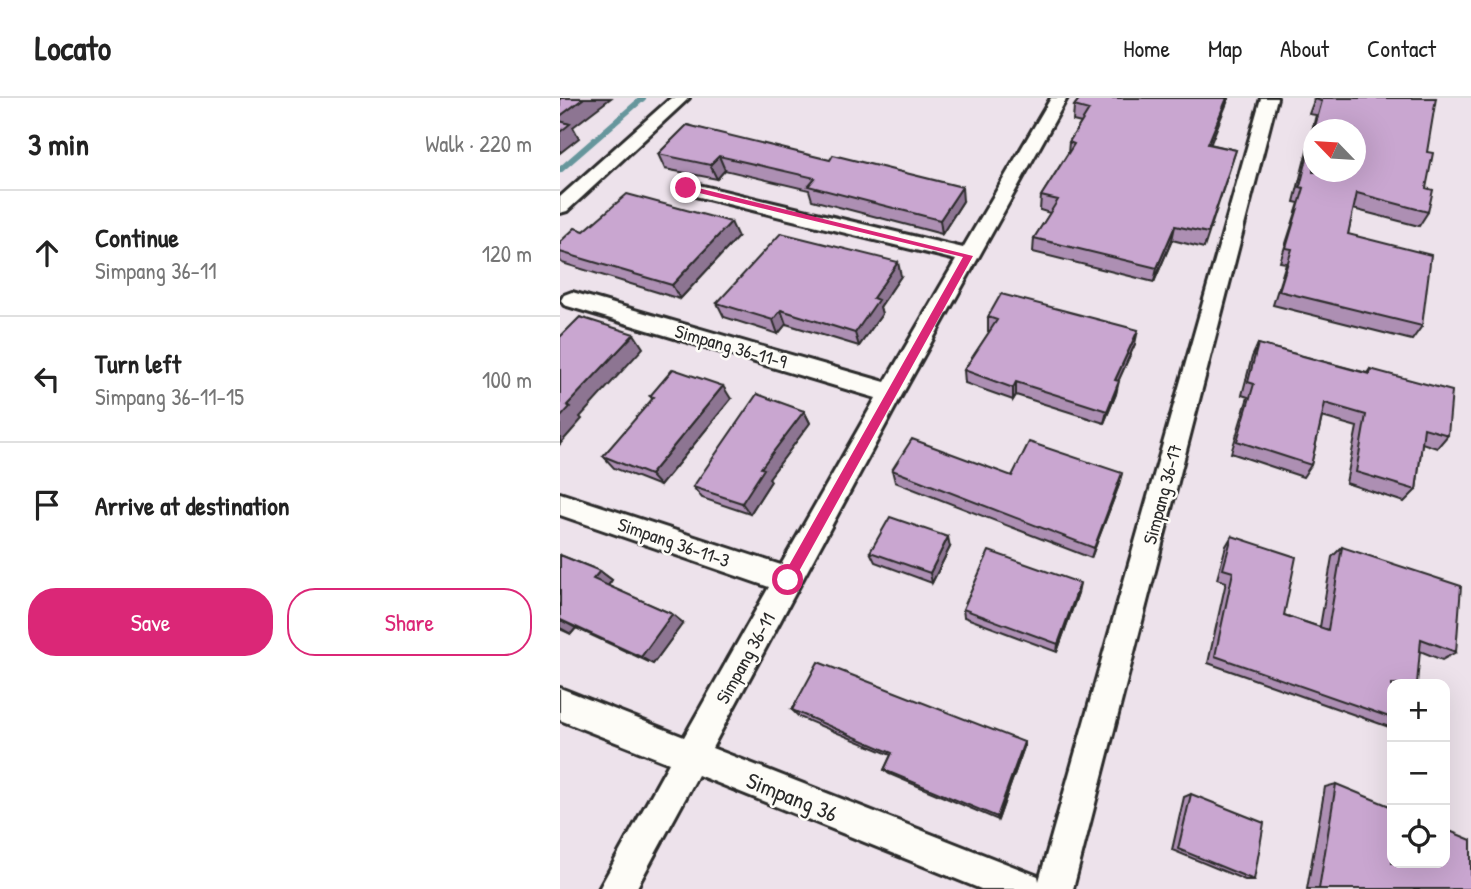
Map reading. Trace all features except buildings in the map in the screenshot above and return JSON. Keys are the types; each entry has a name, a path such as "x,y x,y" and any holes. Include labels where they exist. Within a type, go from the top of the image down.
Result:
{"street":[{"path":"560,206 681,98"},
{"name":"Simpang 36-11","path":"617,889 891,393 1059,98"},
{"name":"Simpang 36-17","path":"1055,889 1269,98"},
{"path":"686,188 968,256"},
{"name":"Simpang 36-11-9","path":"572,300 891,393"},
{"name":"Simpang 36-11-3","path":"560,504 788,580"},
{"name":"Simpang 36","path":"560,704 1025,889"}],"waterway":[{"path":"560,170 643,98"}],"route":[{"path":"686,188 968,256 788,580"}]}
